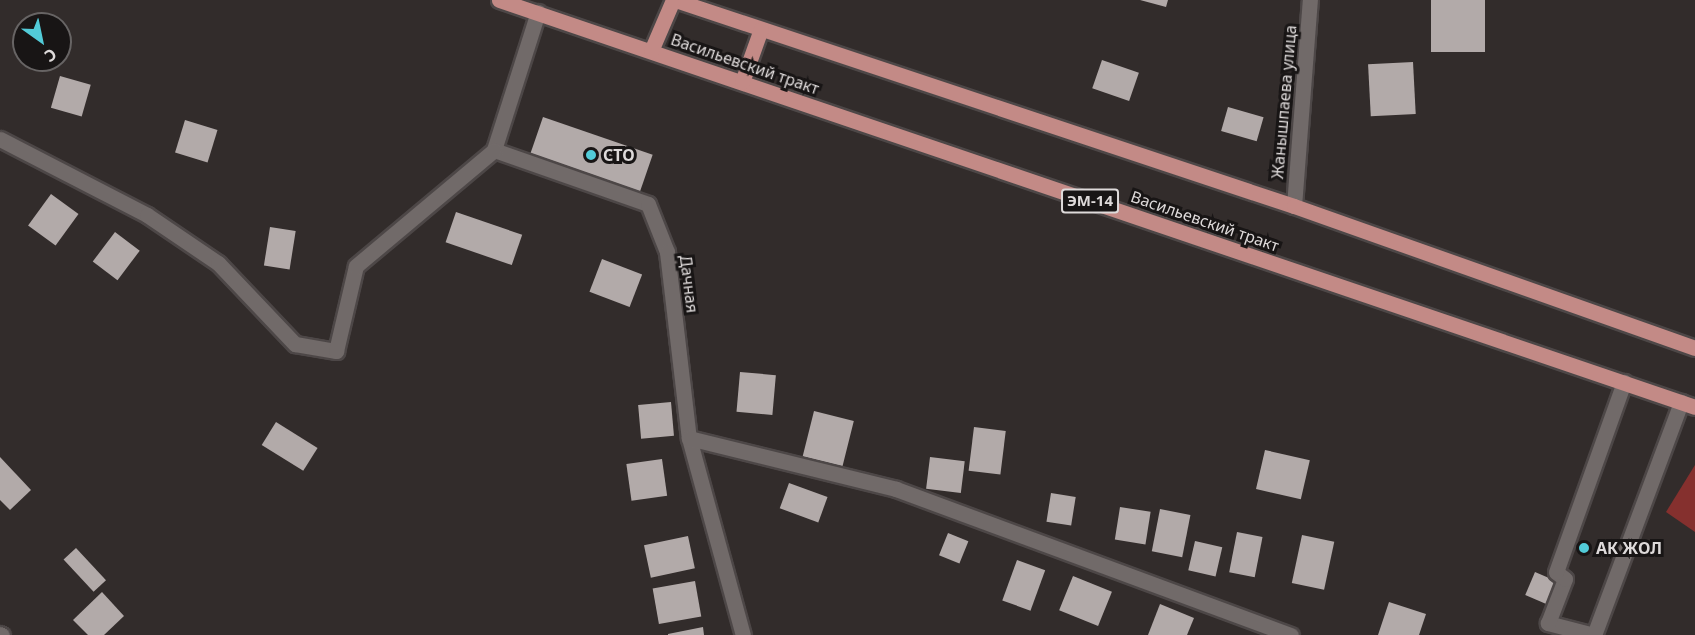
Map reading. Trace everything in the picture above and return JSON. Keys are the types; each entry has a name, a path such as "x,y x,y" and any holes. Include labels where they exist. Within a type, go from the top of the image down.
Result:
{"main road":[{"name":"Васильевский тракт","path":"499,0 1688,405"},
{"path":"651,51 674,0 1294,206 1695,348"},
{"path":"742,82 761,28"}],"street":[{"name":"Жанышпаева улица","path":"1294,206 1310,0"},
{"path":"0,139 147,215 218,263 295,344 336,351 356,266 494,150 538,12"},
{"name":"Дачная","path":"494,150 648,204 667,252 689,438 743,635"},
{"path":"1624,382 1556,572 1565,579 1548,623 1594,635 1688,405"},
{"path":"689,438 896,489 1291,635"}],"shaded area":[{"path":"1695,465 1695,532 1666,512"}],"building":[{"path":"1140,0 1168,0 1166,7"},
{"path":"1431,0 1485,0 1485,52 1431,52"},
{"path":"1102,60 1139,73 1129,101 1092,88"},
{"path":"1413,62 1416,114 1371,116 1368,64"},
{"path":"60,76 91,85 82,117 51,108"},
{"path":"1228,107 1264,117 1257,141 1221,131"},
{"name":"СТО","path":"543,117 653,155 639,194 530,156"},
{"path":"185,120 218,130 208,162 175,153"},
{"path":"51,194 79,214 56,246 28,226"},
{"path":"456,212 522,235 512,265 446,242"},
{"path":"270,227 296,231 290,270 264,266"},
{"path":"115,232 140,251 117,280 93,262"},
{"path":"602,259 642,274 630,307 589,292"},
{"path":"740,372 776,375 772,415 737,412"},
{"path":"671,402 674,436 641,439 638,405"},
{"path":"814,411 854,421 842,467 803,457"},
{"path":"276,422 318,448 303,471 262,445"},
{"path":"974,427 1006,431 1000,475 969,471"},
{"path":"1265,450 1310,460 1301,499 1256,489"},
{"path":"0,457 31,490 10,510 0,500"},
{"path":"930,457 965,461 961,493 926,489"},
{"path":"662,459 667,496 631,501 626,464"},
{"path":"789,483 828,497 818,522 780,508"},
{"path":"1051,493 1076,497 1071,526 1046,522"},
{"path":"1120,507 1151,512 1145,544 1115,540"},
{"path":"1160,509 1190,515 1182,557 1152,551"},
{"path":"1237,532 1263,537 1255,577 1229,572"},
{"path":"948,533 968,541 959,563 939,555"},
{"path":"1302,535 1334,542 1324,590 1292,583"},
{"path":"688,536 695,568 651,578 644,545"},
{"path":"1195,541 1222,547 1216,577 1188,570"},
{"path":"76,548 106,580 94,592 64,560"},
{"path":"1017,560 1045,570 1030,611 1002,600"},
{"path":"1535,572 1559,582 1549,605 1525,595"},
{"path":"1073,576 1112,592 1098,626 1059,610"},
{"path":"695,581 701,616 659,624 653,588"},
{"path":"102,592 124,616 104,635 88,635 73,620"},
{"path":"1389,602 1426,614 1419,635 1378,635"},
{"path":"1160,604 1194,618 1187,635 1148,635"},
{"path":"703,627 704,635 668,635 668,634"}],"place":[{"name":"СТО","path":"591,155"},
{"name":"АК ЖОЛ","path":"1584,548"}]}
